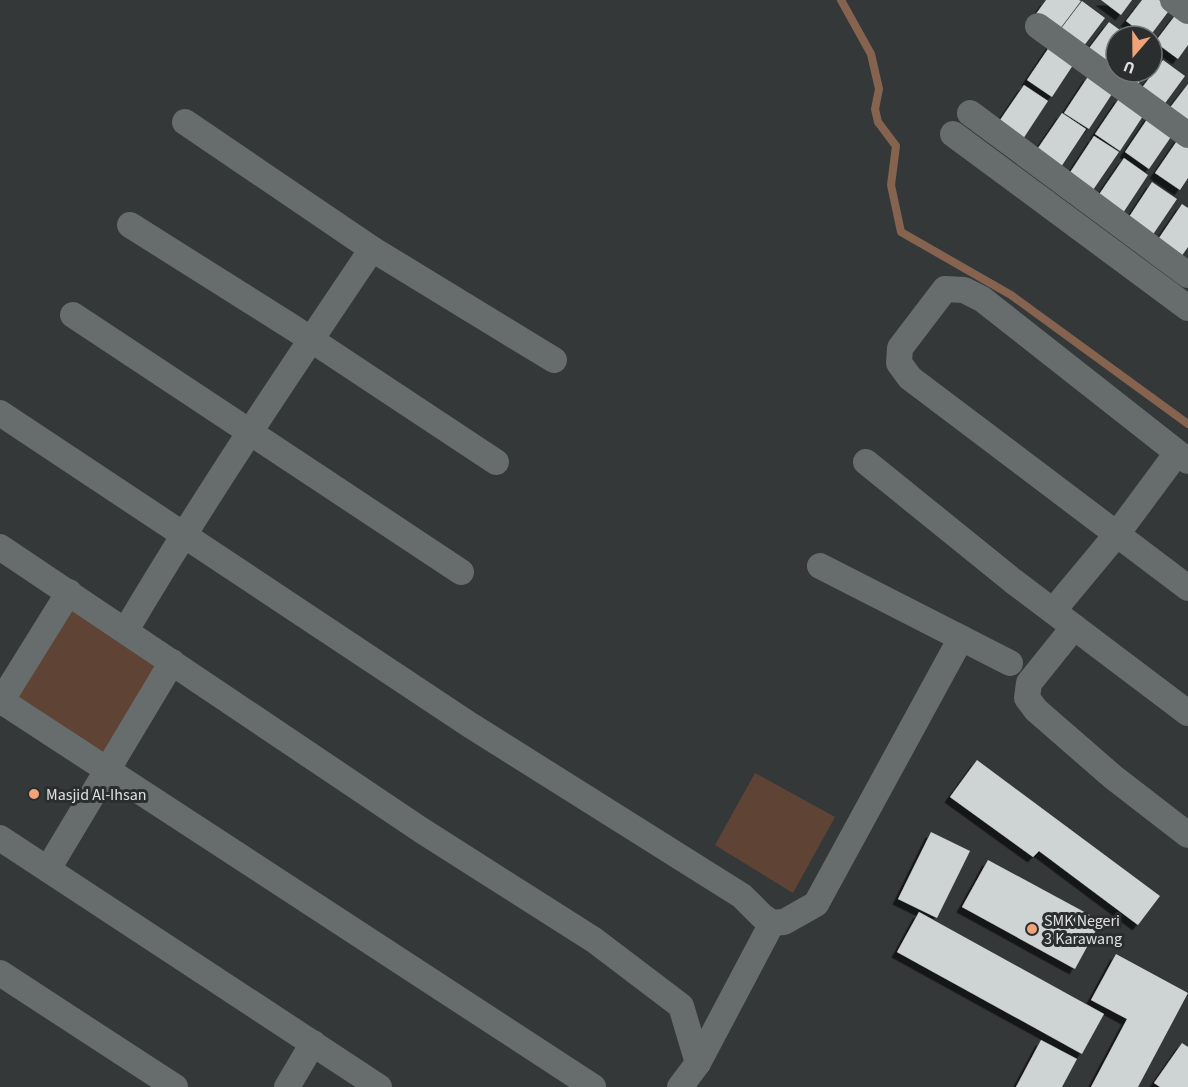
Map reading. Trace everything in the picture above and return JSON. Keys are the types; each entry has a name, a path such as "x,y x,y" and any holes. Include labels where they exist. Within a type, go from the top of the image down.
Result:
{"street":[{"path":"1173,0 1188,11"},
{"path":"1038,26 1188,135"},
{"path":"970,112 1188,275"},
{"path":"185,122 372,249 554,360"},
{"path":"953,134 1188,308"},
{"path":"130,225 311,339 496,462"},
{"path":"126,630 182,534 372,249"},
{"path":"1053,611 1117,534 1183,457 982,299 964,290 945,289 900,348 899,363 910,378 1117,534 1188,588"},
{"path":"73,315 461,572"},
{"path":"0,413 470,725 742,896 772,923 784,922 816,904 961,638"},
{"path":"866,462 1013,581 1188,713"},
{"path":"0,547 421,830 594,940 681,1006 698,1063"},
{"path":"820,566 1010,663"},
{"path":"69,592 0,701 593,1087"},
{"path":"1074,627 1029,683 1027,698 1036,710 1113,777 1188,836"},
{"path":"48,869 172,662"},
{"path":"0,838 379,1087"},
{"path":"680,1087 698,1063 772,923"},
{"path":"0,973 175,1087"},
{"path":"287,1087 313,1043"}],"shaded area":[{"path":"69,592 172,662 106,770 1,701"},
{"path":"755,773 835,817 793,893 715,845"}],"building":[{"path":"1046,0 1081,1 1059,30 1036,14"},
{"path":"1101,0 1132,0 1121,15"},
{"path":"1142,0 1159,0 1171,8 1159,24 1130,24 1126,21"},
{"path":"1082,1 1105,18 1083,47 1060,30"},
{"path":"1177,13 1188,20 1188,45 1178,59 1164,49 1164,30"},
{"path":"1104,29 1104,64 1087,51"},
{"path":"1052,43 1077,59 1052,97 1027,80"},
{"path":"1164,61 1185,76 1163,106 1141,89 1145,84 1164,84"},
{"path":"1089,75 1114,91 1089,129 1064,113"},
{"path":"1188,84 1188,123 1169,109"},
{"path":"1024,85 1048,101 1023,139 998,123"},
{"path":"1120,97 1145,113 1120,151 1095,134"},
{"path":"1062,113 1086,129 1061,167 1036,151"},
{"path":"1150,115 1175,131 1149,169 1125,152"},
{"path":"1181,135 1188,140 1188,178 1180,190 1155,173"},
{"path":"1094,136 1119,152 1093,190 1069,174"},
{"path":"1124,158 1148,175 1123,213 1098,196"},
{"path":"1152,182 1177,199 1152,236 1127,220"},
{"path":"1182,204 1188,208 1188,247 1181,257 1157,241"},
{"path":"977,760 1160,896 1138,925 1039,851 1033,857 950,797"},
{"path":"931,832 970,851 937,918 898,899"},
{"path":"988,860 1101,921 1075,969 962,907"},
{"path":"919,912 1104,1014 1082,1054 897,952"},
{"path":"1116,954 1188,993 1138,1087 1091,1087 1127,1019 1091,1000"},
{"path":"1041,1040 1077,1059 1062,1087 1016,1087"},
{"path":"1182,1043 1188,1047 1188,1087 1160,1087 1154,1083"}],"waterway":[{"path":"841,0 871,54 879,89 875,109 878,122 896,146 891,185 901,232 1011,295 1188,424"}],"place":[{"name":"Masjid Al-Ihsan","path":"34,794"},
{"name":"SMK Negeri 3 Karawang","path":"1032,929"}]}
